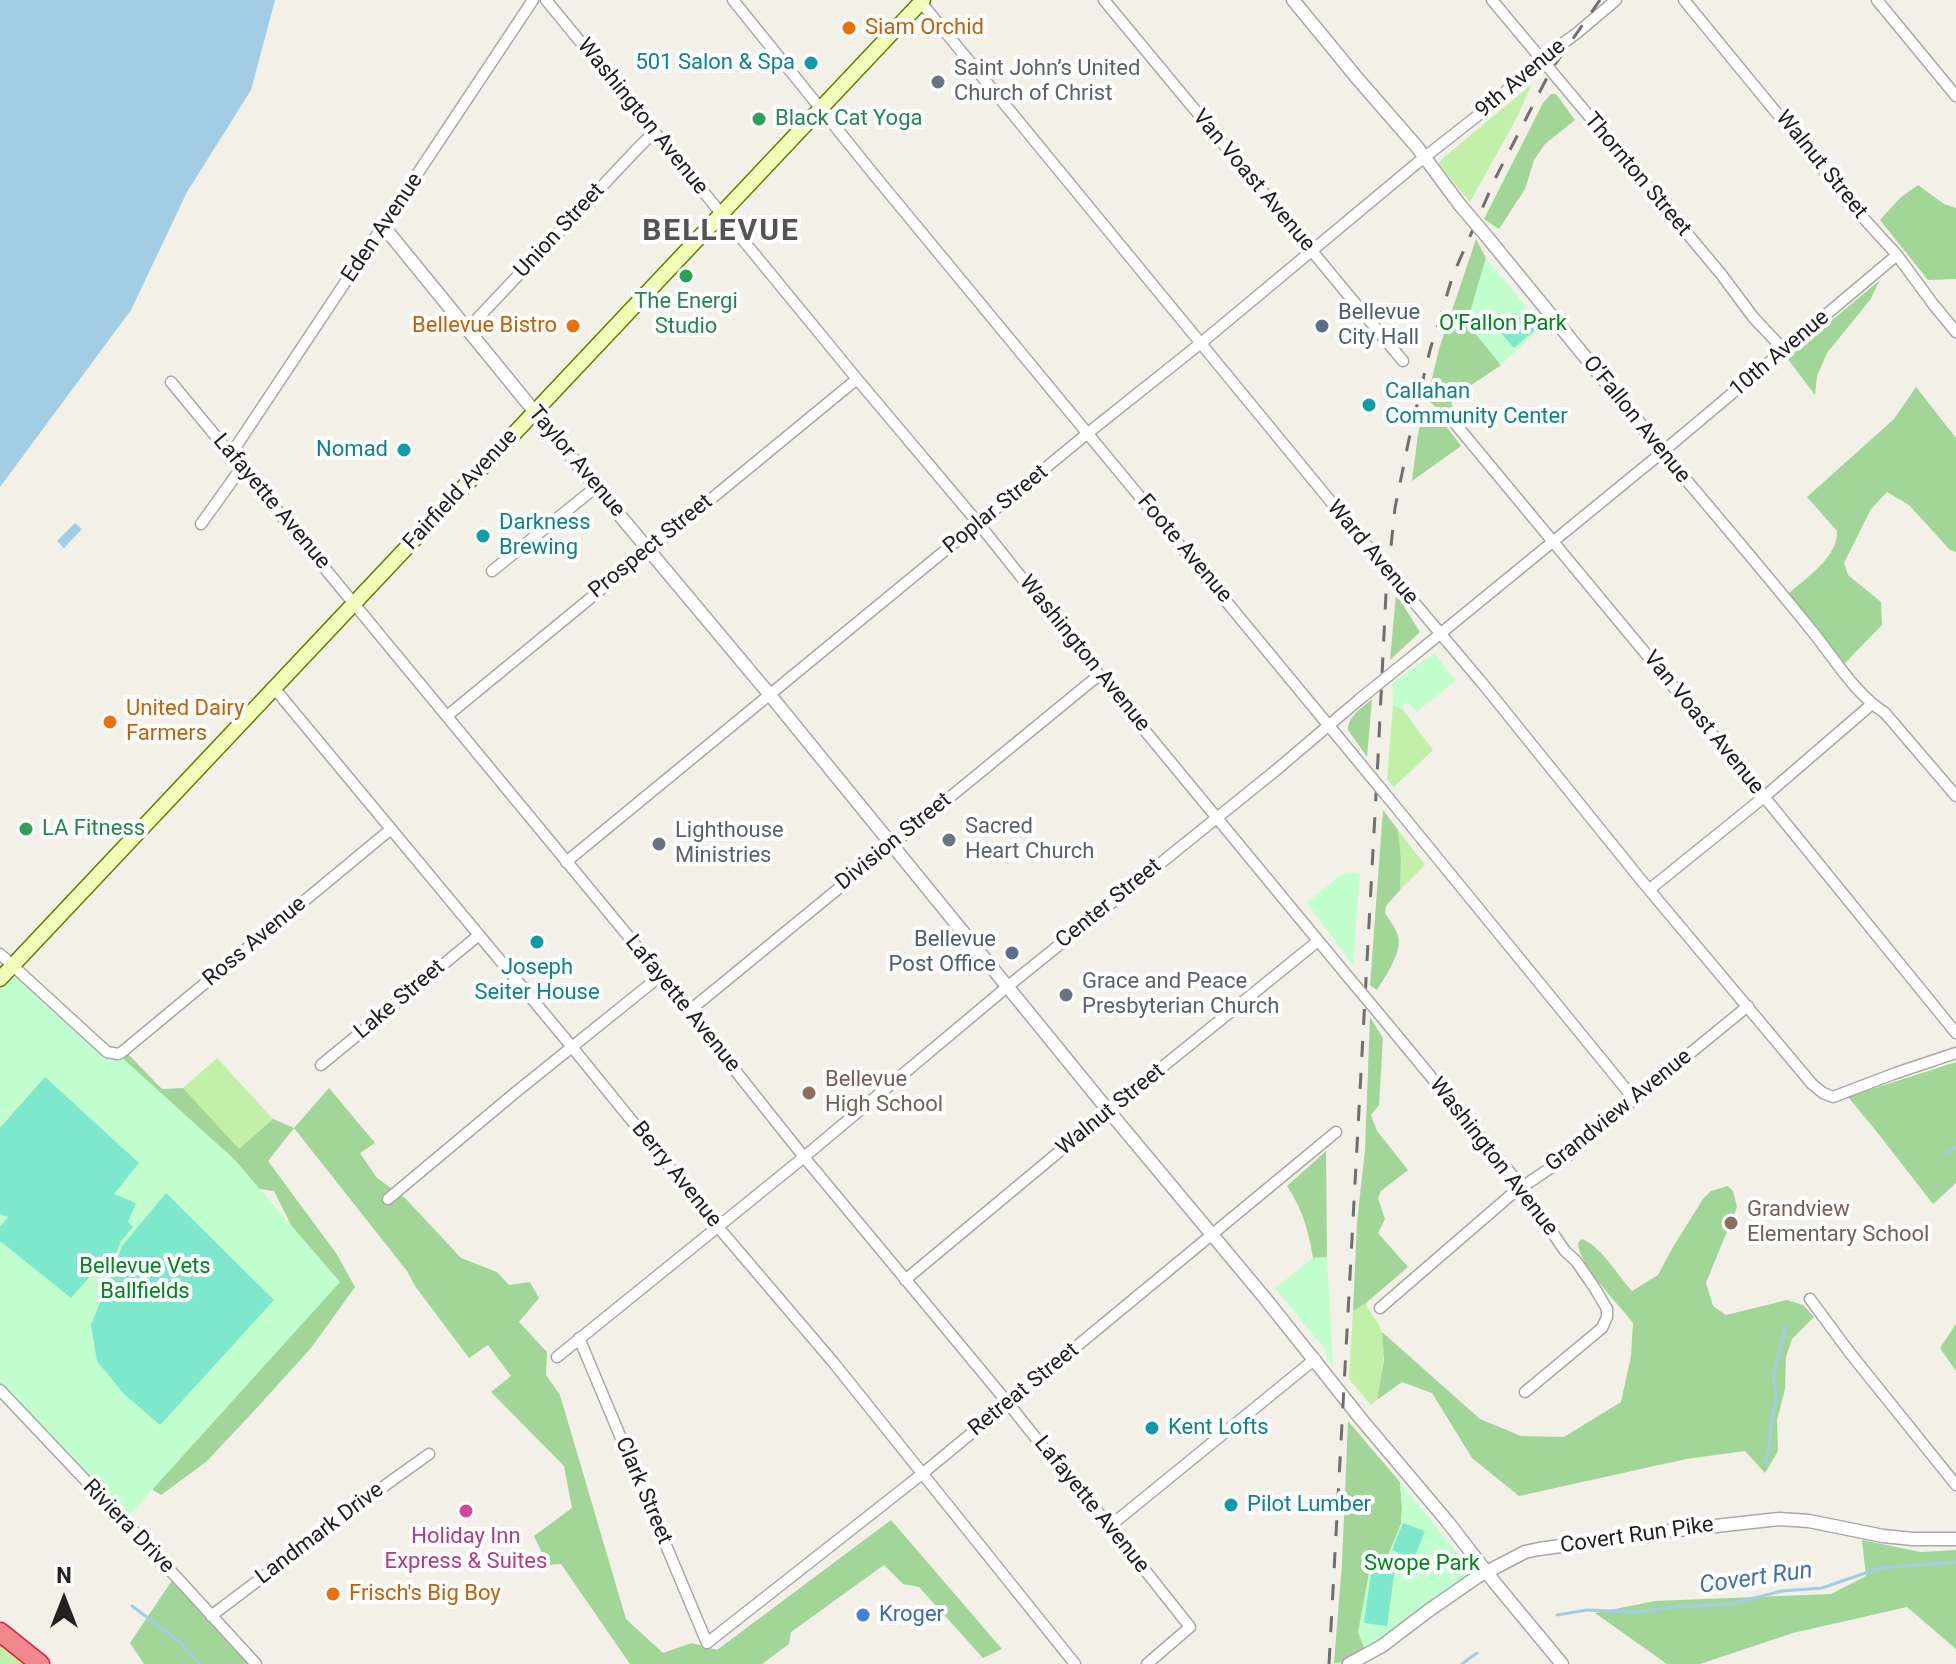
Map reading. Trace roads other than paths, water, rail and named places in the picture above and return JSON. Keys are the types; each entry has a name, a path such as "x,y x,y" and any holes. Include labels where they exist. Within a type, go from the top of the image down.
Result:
{"highway":[{"path":"0,1632 40,1664"}],"main road":[{"name":"Fairfield Avenue","path":"0,979 921,1"}],"street":[{"name":"Eden Avenue","path":"231,454 533,0"},
{"name":"Washington Avenue","path":"546,0 1522,1187 1565,1251 1576,1261 1607,1309 1607,1317 1602,1328 1525,1392"},
{"name":"Foote Avenue","path":"733,0 1634,1099"},
{"name":"Van Voast Avenue","path":"1104,0 1403,361"},
{"name":"O’Fallon Avenue","path":"1293,0 1872,704 1885,713 1956,796"},
{"name":"Thornton Street","path":"1492,0 1721,274 1753,317 1784,350"},
{"name":"9th Avenue","path":"1424,158 1616,0"},
{"name":"Walnut Street","path":"1684,0 1857,211 1897,255 1956,332"},
{"path":"1877,0 1956,96"},
{"name":"Ward Avenue","path":"921,1 1812,1084 1833,1097 1956,1053"},
{"name":"Union Street","path":"472,335 477,319 637,149 648,138 657,135"},
{"name":"Poplar Street","path":"566,862 1424,158"},
{"name":"Taylor Avenue","path":"384,227 1315,1359 1486,1572"},
{"name":"10th Avenue","path":"1662,451 1897,255"},
{"name":"Prospect Street","path":"447,716 857,379"},
{"name":"Lafayette Avenue","path":"171,382 629,937 804,1157 1190,1627 1147,1664"},
{"name":"Van Voast Avenue","path":"1448,415 1956,1033"},
{"name":"Center Street","path":"557,1357 1662,451"},
{"path":"201,524 242,467"},
{"path":"492,571 596,487"},
{"name":"Division Street","path":"689,1011 1099,675"},
{"name":"Berry Avenue","path":"274,688 833,1362 1075,1664"},
{"path":"1650,889 1872,704"},
{"name":"Ross Avenue","path":"13,966 107,1052 118,1054 391,829"},
{"name":"Lake Street","path":"321,1065 479,935"},
{"name":"Walnut Street","path":"905,1280 1318,941"},
{"path":"0,954 13,966"},
{"path":"388,1199 659,977"},
{"name":"Grandview Avenue","path":"1380,1308 1522,1187 1565,1158 1748,1006"},
{"name":"Retreat Street","path":"707,1643 922,1474 1336,1132"},
{"path":"1810,1299 1956,1485"},
{"name":"Clark Street","path":"579,1338 707,1643"},
{"path":"1110,1526 1315,1359"},
{"name":"Riviera Drive","path":"0,1390 256,1664"},
{"name":"Landmark Drive","path":"211,1616 429,1454"},
{"name":"Covert Run Pike","path":"1349,1664 1382,1646 1486,1572 1525,1552 1539,1549 1779,1519 1809,1521 1883,1536 1956,1539"},
{"path":"1486,1572 1562,1664"}],"water":[{"path":"0,0 275,0 251,90 187,192 131,310 0,487"},
{"path":"75,523 82,529 64,548 57,541"}],"waterway":[{"path":"1945,1153 1956,1148"},
{"path":"1765,1462 1777,1396 1773,1377 1786,1326"},
{"name":"Covert Run","path":"1557,1615 1587,1610 1634,1612 1730,1604 1782,1591 1822,1588 1880,1568 1956,1562"},
{"path":"132,1606 180,1642 200,1664"},
{"name":"Covert Run","path":"1462,1664 1477,1653"}],"railway":[{"path":"1329,1664 1386,593 1395,508 1430,350 1453,275 1496,177 1551,70 1600,0"}],"place":[{"name":"Siam Orchid","path":"849,28"},
{"name":"501 Salon & Spa","path":"811,63"},
{"name":"Saint John’s United Church of Christ","path":"938,82"},
{"name":"Black Cat Yoga","path":"759,119"},
{"name":"The Energi Studio","path":"686,276"},
{"name":"Bellevue Bistro","path":"573,326"},
{"name":"Bellevue City Hall","path":"1322,326"},
{"name":"Callahan Community Center","path":"1369,405"},
{"name":"Nomad","path":"404,450"},
{"name":"Darkness Brewing","path":"483,536"},
{"name":"United Dairy Farmers","path":"110,722"},
{"name":"LA Fitness","path":"26,829"},
{"name":"Sacred Heart Church","path":"949,840"},
{"name":"Lighthouse Ministries","path":"659,844"},
{"name":"Joseph Seiter House","path":"537,942"},
{"name":"Bellevue Post Office","path":"1012,953"},
{"name":"Grace and Peace Presbyterian Church","path":"1066,995"},
{"name":"Bellevue High School","path":"809,1093"},
{"name":"Grandview Elementary School","path":"1731,1223"},
{"name":"Kent Lofts","path":"1152,1428"},
{"name":"Pilot Lumber","path":"1231,1505"},
{"name":"Holiday Inn Express & Suites","path":"466,1511"},
{"name":"Frisch's Big Boy","path":"333,1594"},
{"name":"Kroger","path":"863,1615"}],"district":[{"name":"BELLEVUE","path":"721,232"}],"park label":[{"name":"O'Fallon Park","path":"1503,324"},
{"name":"Bellevue Vets Ballfields","path":"145,1280"},
{"name":"Swope Park","path":"1422,1564"}]}
